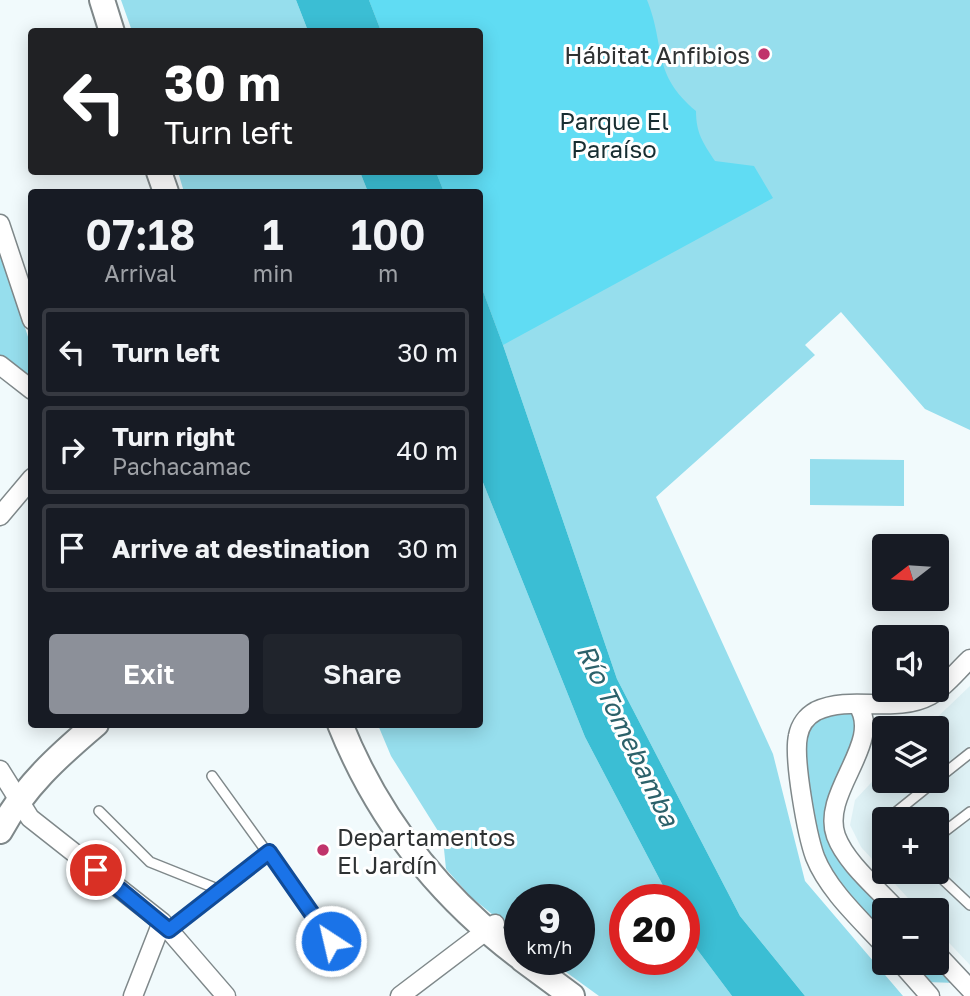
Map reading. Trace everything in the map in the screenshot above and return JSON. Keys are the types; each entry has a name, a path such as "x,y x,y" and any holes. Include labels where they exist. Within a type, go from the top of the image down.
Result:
{"main road":[{"path":"102,0 111,28"},
{"path":"0,831 17,800 64,750 91,728"},
{"path":"343,728 375,799 402,840 443,890 504,941"},
{"path":"544,975 572,996"}],"street":[{"path":"0,224 28,308"},
{"path":"0,365 28,387"},
{"path":"0,516 28,483"},
{"path":"872,930 827,877 815,857 801,782 797,737 803,722 814,712 833,706 857,704 894,706 911,703 932,694 970,659"},
{"path":"857,704 862,711 863,741 834,807 832,820 836,838 853,862 886,898"},
{"path":"0,770 30,818 166,926 226,996"},
{"path":"133,996 166,926"},
{"path":"400,996 491,928"},
{"path":"949,967 970,989"},
{"path":"911,975 930,996 941,996"}],"lane":[{"path":"949,770 970,753"},
{"path":"212,776 331,941"},
{"path":"902,807 920,793"},
{"path":"99,811 150,862 220,890"},
{"path":"949,828 970,812"},
{"path":"166,926 220,890 269,852"},
{"path":"947,884 970,905"}],"shaded area":[{"path":"970,686 970,965 949,943 949,898 908,898 895,884 949,884 949,807 872,807 872,859 861,847 850,825 855,800 872,782 872,793 949,793 949,716 939,716"}],"green space":[{"path":"121,0 296,0 307,28 131,28"},
{"name":"Parque El Paraíso","path":"369,0 970,0 970,430 925,409 841,312 805,345 815,355 656,497 773,754 805,881 872,960 872,975 885,975 903,996 805,996 740,916 617,679 483,291 483,189 443,189 437,175 483,175 483,28 380,28"},
{"name":"Parque El Paraíso","path":"369,0 647,0 666,72 682,97 696,111 699,132 707,149 715,161 754,166 773,198 503,345 483,291 483,189 443,189 437,175 483,175 483,28 380,28"},
{"path":"179,175 361,175 367,189 183,189"},
{"path":"0,251 28,337 28,378 0,355"},
{"path":"810,459 904,460 904,506 810,505"},
{"path":"483,482 585,737 662,884 609,884 609,975 700,975 700,953 732,996 599,996 570,975 595,975 595,884 504,884 504,924 471,897 446,869 443,839 391,756 379,728 483,728"},
{"path":"851,709 859,728 828,821 882,898 872,898 872,923 832,877 817,844 807,784 806,742 809,727 819,716"},
{"path":"919,975 948,975 956,983 926,982"}],"water":[{"path":"296,0 369,0 380,28 307,28"},
{"path":"361,175 437,175 443,189 367,189"},
{"name":"Río Tomebamba","path":"483,291 617,679 740,916 805,996 732,996 700,953 700,884 662,884 585,737 483,482"}],"place":[{"name":"Hábitat Anfibios","path":"764,54"},
{"name":"Departamentos El Jardín","path":"323,850"}],"route":[{"path":"96,870 169,930 269,852 331,941"}]}
